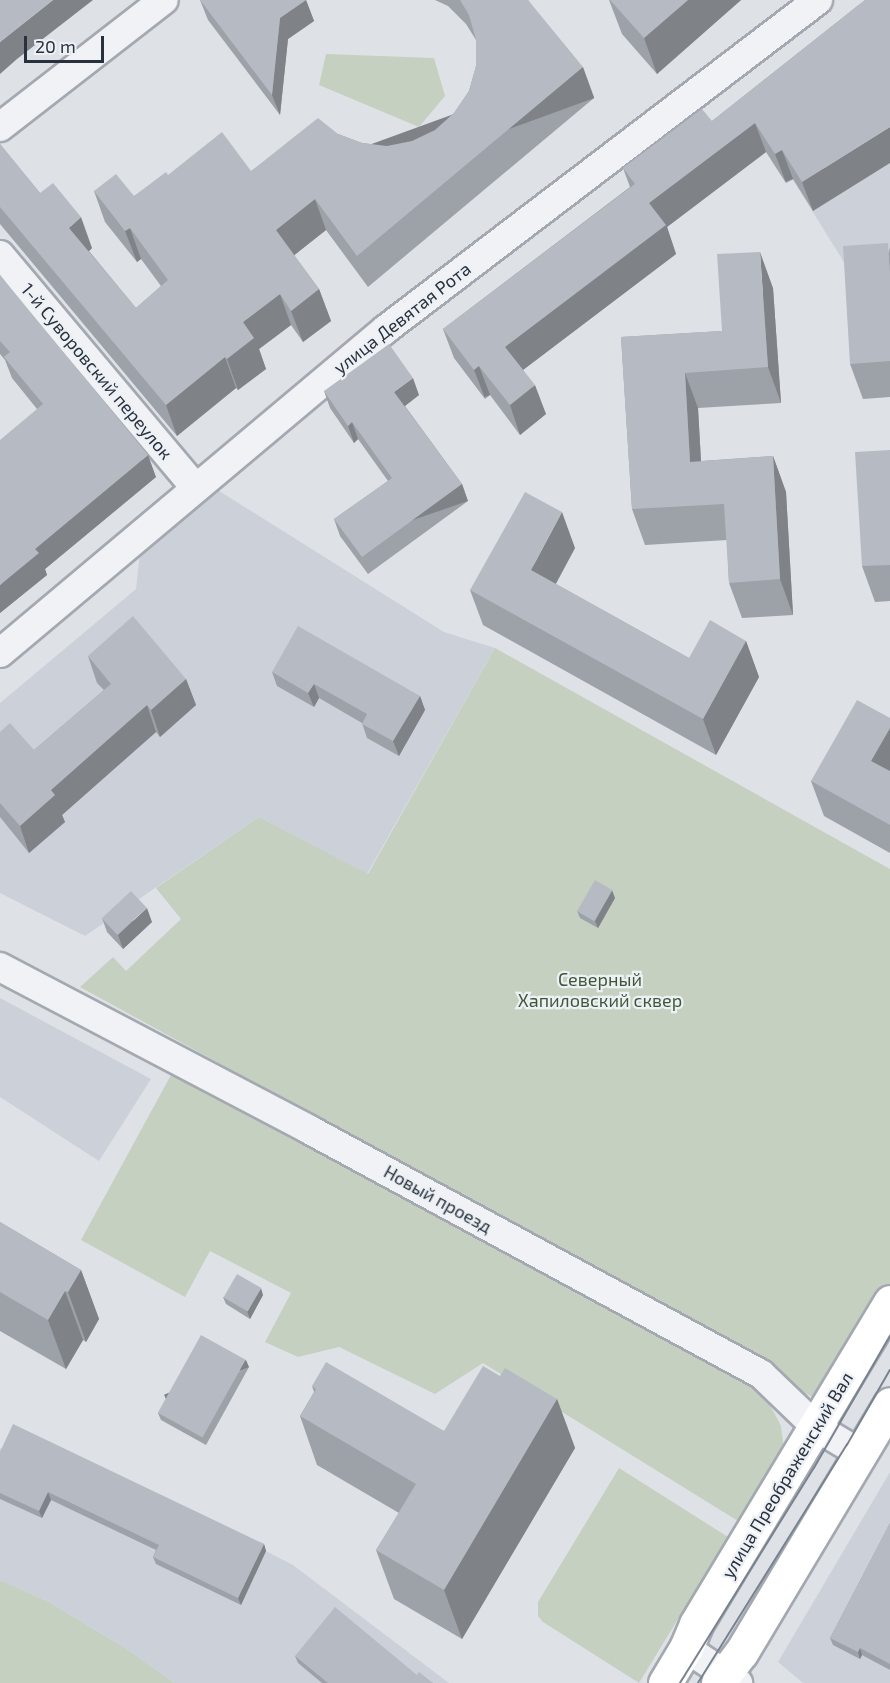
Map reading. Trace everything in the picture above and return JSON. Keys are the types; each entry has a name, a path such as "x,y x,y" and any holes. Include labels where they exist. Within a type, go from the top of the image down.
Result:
{"main road":[{"name":"улица Преображенский Вал","path":"665,1683 686,1648 696,1624 890,1302"},
{"path":"727,1680 890,1404"}],"street":[{"path":"0,127 164,0"},
{"name":"улица Девятая Рота","path":"0,653 195,487 395,322 818,0"},
{"name":"1-й Суворовский переулок","path":"0,255 195,487"},
{"name":"Новый проезд","path":"0,967 317,1134 760,1374 816,1427 861,1454"},
{"path":"686,1648 727,1680"}],"shaded area":[{"path":"890,18 890,251 850,272 793,180 786,183 771,160 778,156"},
{"path":"216,489 444,632 495,648 367,874 259,817 85,936 0,893 0,703 136,589 140,553"},
{"path":"0,998 151,1079 99,1161 0,1097"},
{"path":"0,1448 266,1551 293,1565 449,1683 174,1683 130,1651 47,1601 0,1580"},
{"path":"890,1472 890,1683 803,1683 778,1662"}],"green space":[{"path":"326,54 434,58 445,96 419,127 319,85"},
{"name":"Северный Хапиловский сквер","path":"495,648 890,869 890,1285 826,1397 816,1399 803,1392 773,1367 80,987 113,957 126,971 181,919 156,888 259,817 368,874"},
{"path":"171,1075 702,1354 748,1382 770,1405 781,1426 784,1450 738,1521 483,1363 435,1394 339,1347 298,1357 265,1342 291,1293 210,1251 185,1297 81,1240"},
{"path":"619,1468 728,1537 639,1683 543,1622 538,1616 538,1602"},
{"path":"0,1580 47,1601 130,1651 174,1683 0,1683"}],"building":[{"path":"0,0 53,0 0,42"},
{"path":"200,0 306,0 280,18 272,95"},
{"path":"460,0 528,0 583,67 357,256 315,199 276,230 319,289 291,311 280,294 243,322 254,338 227,359 225,357 166,405 0,207 0,144 40,193 53,183 81,217 69,228 136,308 168,280 130,228 125,231 94,191 116,174 134,196 166,172 168,175 222,132 251,171 318,118 338,134 362,143 387,146 412,141 435,130 454,113 469,91 476,66 476,40 469,15"},
{"path":"610,0 688,0 644,38"},
{"path":"865,0 890,0 890,127 802,182 782,150 775,154 755,123 649,203 666,225 505,347 535,385 510,405 479,366 474,370 443,329 635,184 623,168 702,109 712,121"},
{"path":"888,243 890,361 850,364 843,246"},
{"path":"760,252 768,367 685,373 690,462 773,456 780,579 729,583 724,504 632,509 621,337 722,331 717,254"},
{"path":"0,275 148,455 35,549 39,553 0,585 0,440 43,404 4,357 10,352 0,341"},
{"path":"389,344 413,378 394,392 462,484 362,557 334,519 392,478 352,422 348,426 324,391"},
{"path":"890,450 890,565 862,566 855,452"},
{"path":"525,492 562,512 531,570 689,658 710,620 746,641 703,719 470,590"},
{"path":"133,616 186,679 151,710 147,705 51,790 55,795 20,826 0,803 0,732 10,723 34,750 111,684 88,656"},
{"path":"298,626 420,696 393,741 362,724 367,714 314,684 308,693 272,672"},
{"path":"857,700 890,718 890,728 871,761 890,771 890,825 811,781"},
{"path":"595,880 612,890 594,921 577,911"},
{"path":"131,891 147,908 117,935 102,918"},
{"path":"0,1222 81,1270 48,1320 0,1292"},
{"path":"237,1274 261,1288 248,1311 223,1297"},
{"path":"201,1335 246,1360 202,1438 158,1413"},
{"path":"326,1362 444,1431 483,1366 500,1376 505,1368 557,1399 444,1590 376,1550 416,1484 300,1416 316,1389 312,1386"},
{"path":"13,1424 264,1544 238,1598 153,1557 159,1545 48,1492 39,1511 0,1493 0,1452"},
{"path":"890,1523 890,1664 860,1648 858,1652 830,1638"},
{"path":"335,1607 417,1675 419,1672 433,1683 328,1683 295,1656"}],"tram line":[{"path":"680,1683 814,1468 890,1336"},
{"path":"698,1683 847,1445 890,1370"}]}
